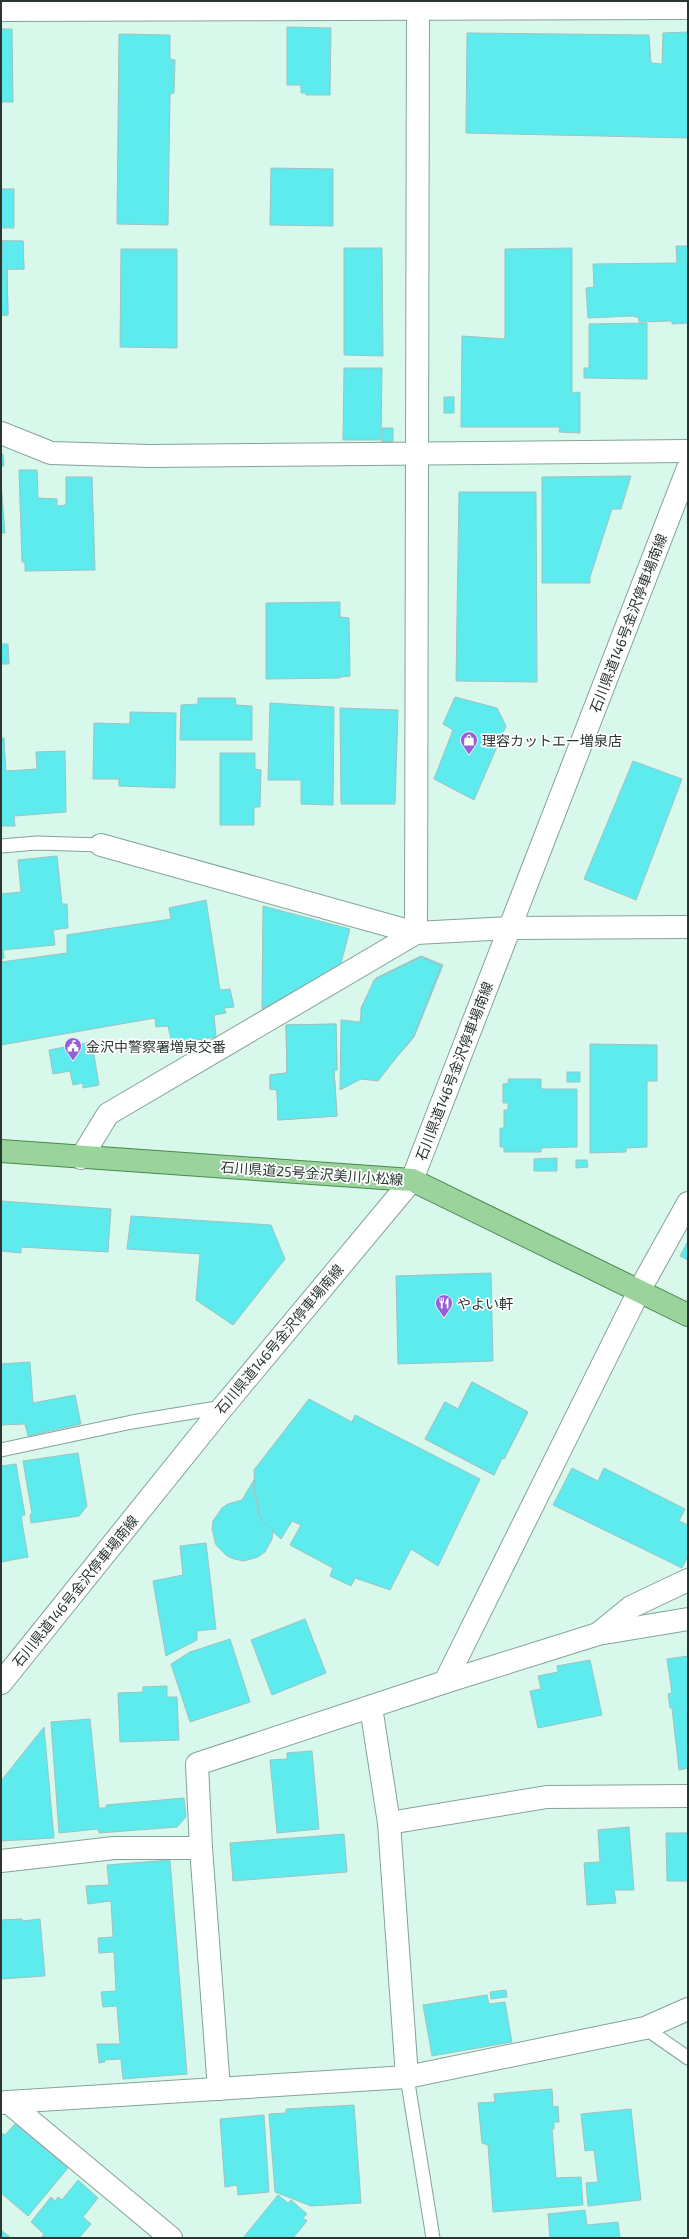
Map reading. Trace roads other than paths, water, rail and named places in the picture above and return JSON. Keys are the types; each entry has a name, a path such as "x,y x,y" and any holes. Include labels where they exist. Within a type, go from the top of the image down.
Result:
{"main road":[{"name":"石川県道25号金沢美川小松線","path":"1,1151 81,1158 412,1180 688,1315"}],"street":[{"path":"1,10 418,5 688,8"},
{"path":"416,933 418,5"},
{"path":"1,433 51,453 150,456 688,451"},
{"name":"石川県道146号金沢停車場南線","path":"1,1683 223,1407 412,1180 688,468"},
{"path":"101,845 416,933 510,928 688,927"},
{"path":"81,1158 108,1114 416,933"},
{"path":"445,1682 639,1291 688,1202"},
{"path":"598,1634 631,1607 688,1580"},
{"path":"220,2089 201,1848 197,1764 445,1682 598,1634 688,1619"},
{"path":"371,1707 389,1823 408,2077"},
{"path":"389,1823 547,1798 688,1796"},
{"path":"1,1860 114,1848 201,1848"},
{"path":"5,2103 408,2077 645,2028 688,2009"},
{"path":"5,2103 171,2238"}],"lane":[{"path":"1,846 37,843 101,845"},
{"path":"1,1450 132,1422 223,1407"},
{"path":"645,2028 688,2058"},
{"path":"408,2077 433,2238"}],"place":[{"name":"理容カットエー増泉店","path":"469,755"},
{"name":"金沢中警察署増泉交番","path":"73,1061"},
{"name":"やよい軒","path":"444,1318"}]}
